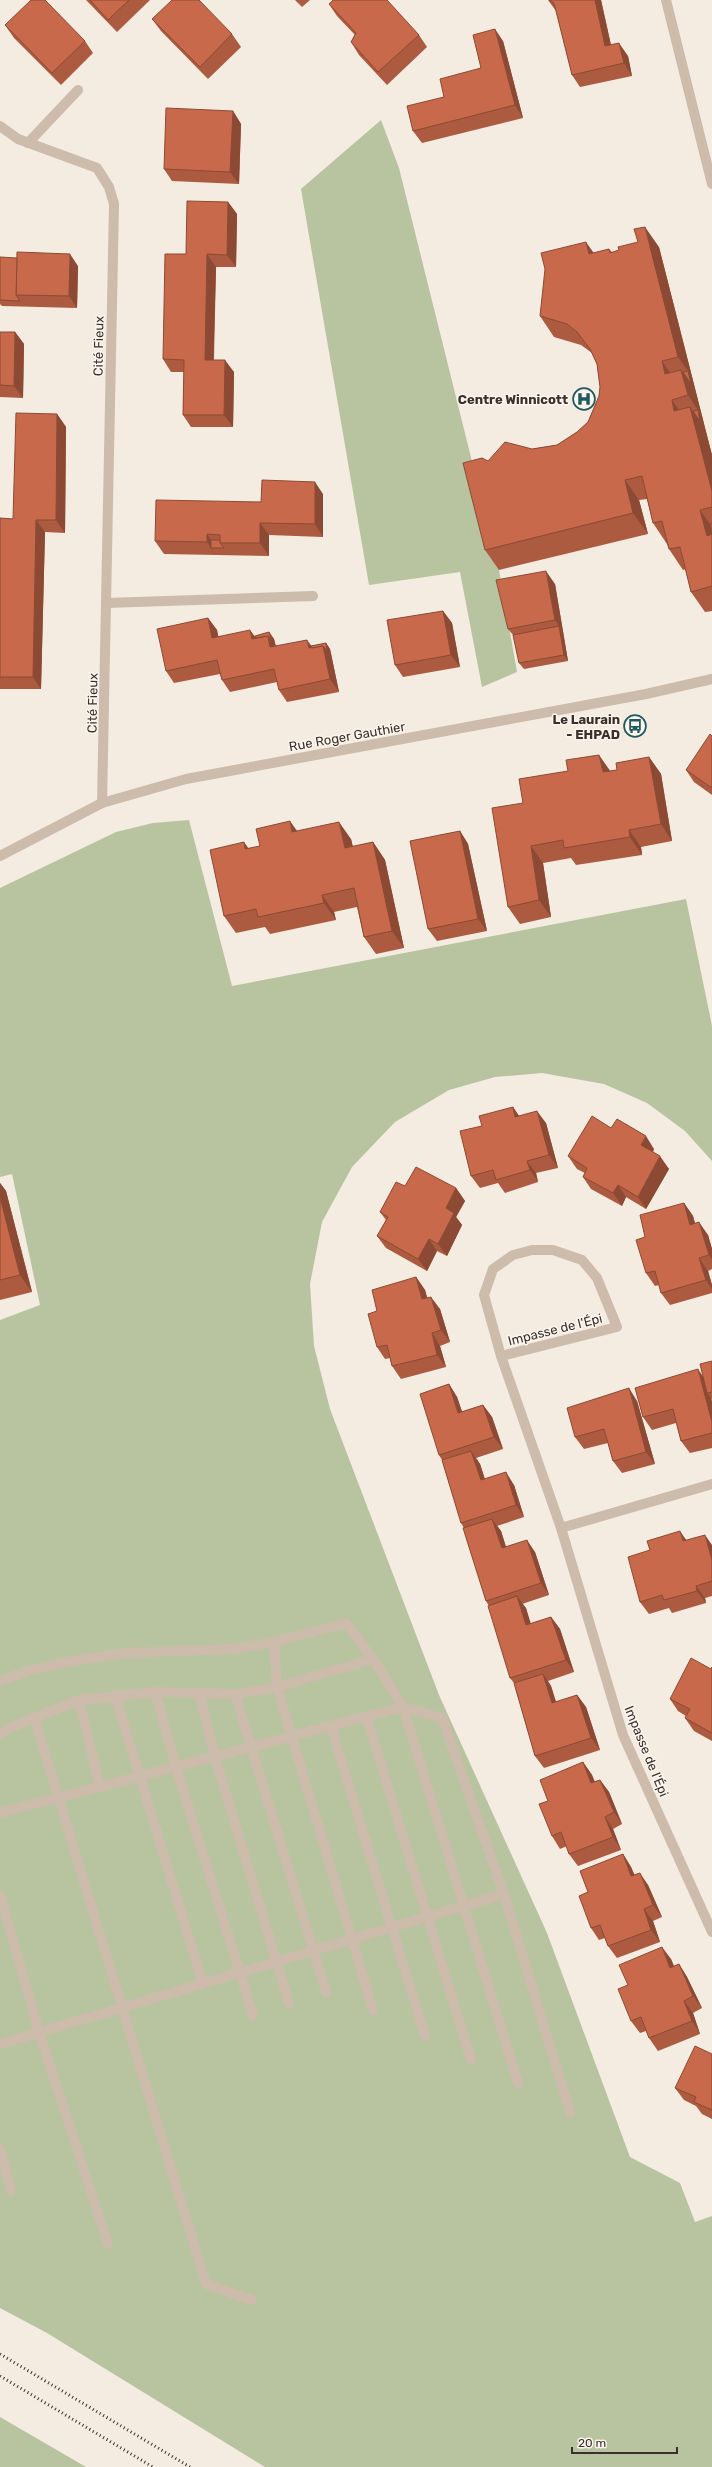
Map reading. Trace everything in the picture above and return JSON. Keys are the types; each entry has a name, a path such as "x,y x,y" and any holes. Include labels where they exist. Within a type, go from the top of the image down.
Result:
{"street":[{"path":"666,0 712,184"},
{"path":"28,143 78,90"},
{"name":"Cité Fieux","path":"0,126 18,139 97,168 109,187 114,204 102,803"},
{"path":"106,603 313,596"},
{"name":"Rue Roger Gauthier","path":"0,856 102,803 186,779 646,694 712,679"},
{"name":"Impasse de l'Épi","path":"500,1356 617,1327 597,1278 582,1260 553,1250 532,1250 513,1255 493,1269 484,1295 500,1356 561,1528 624,1735 712,1932"},
{"path":"561,1528 712,1484"},
{"path":"0,1681 28,1671 66,1662 126,1653 233,1649 274,1642 346,1623 373,1659 403,1707 518,2083"},
{"path":"274,1642 277,1686 373,2010"},
{"path":"0,1734 34,1718 79,1700 114,1695 155,1692 235,1694 277,1686 373,1659"},
{"path":"155,1692 176,1767 253,2015"},
{"path":"199,1692 215,1757 289,2003"},
{"path":"235,1694 326,1992"},
{"path":"114,1695 203,1984"},
{"path":"79,1700 100,1787"},
{"path":"0,1813 367,1718 403,1707 442,1718 504,1894 570,2112"},
{"path":"34,1718 206,2284 252,2300"},
{"path":"367,1718 471,2060"},
{"path":"331,1727 425,2036"},
{"path":"0,2044 504,1894"},
{"path":"0,1895 39,2032 108,2244"},
{"path":"0,2149 11,2191"}],"green space":[{"path":"381,120 399,168 499,570 517,672 482,687 460,572 369,585 301,189"},
{"path":"189,820 232,986 686,899 712,1026 712,1161 685,1131 647,1103 604,1084 542,1073 495,1077 449,1090 395,1122 352,1167 322,1222 310,1284 314,1346 330,1409 439,1695 547,1933 630,2157 680,2183 695,2222 712,2216 712,2467 265,2467 47,2333 0,2308 0,1320 40,1305 12,1174 0,1177 0,888 116,832 153,823"},
{"path":"0,2417 86,2467 0,2467"}],"building":[{"path":"31,0 45,0 85,41 52,73 5,25"},
{"path":"90,0 129,0 108,20"},
{"path":"172,0 199,0 232,34 200,67 152,19"},
{"path":"333,0 387,0 419,35 378,72 351,42 356,33 329,4"},
{"path":"549,0 595,0 605,46 619,43 624,63 572,75 554,3"},
{"path":"495,29 515,105 413,131 407,106 444,97 440,79 481,68 473,35"},
{"path":"166,108 233,111 230,172 164,169"},
{"path":"187,201 228,202 227,255 207,254 205,360 225,360 224,415 183,415 184,360 163,359 165,254 186,254"},
{"path":"645,227 678,357 662,361 665,374 681,370 688,395 672,400 674,411 690,407 712,491 712,507 700,510 707,536 712,534 712,586 691,592 680,547 669,549 662,521 653,523 642,476 625,480 633,513 485,550 463,463 482,458 488,461 505,442 532,449 557,445 577,432 588,422 599,396 600,387 597,364 590,349 577,332 567,324 540,316 545,269 541,253 586,242 589,254 609,249 610,253 619,250 618,247 638,242 634,229"},
{"path":"17,252 70,254 69,296 16,295"},
{"path":"0,257 17,258 16,295 20,301 0,300"},
{"path":"0,332 15,332 14,386 0,385"},
{"path":"688,371 691,384 683,372"},
{"path":"698,410 700,421 693,411"},
{"path":"16,413 57,414 56,520 36,520 33,677 0,677 0,518 13,519"},
{"path":"262,480 315,482 315,524 260,523 260,543 220,543 220,535 207,534 207,542 155,541 156,500 261,502"},
{"path":"211,540 220,540 220,543 224,548 211,548"},
{"path":"546,571 555,620 508,629 496,580"},
{"path":"443,611 451,655 395,665 387,620"},
{"path":"208,618 212,638 250,630 252,639 268,636 270,647 307,640 309,648 323,646 330,679 279,690 274,669 222,680 217,660 166,671 157,629"},
{"path":"559,626 564,655 519,663 513,635"},
{"path":"269,632 272,642 268,636 255,638 255,636"},
{"path":"326,643 327,651 323,646 312,648 311,646"},
{"path":"710,734 712,736 712,788 686,770"},
{"path":"599,755 603,772 617,770 616,763 649,757 661,824 629,830 630,837 564,848 563,840 531,846 539,900 508,907 492,808 523,803 519,779 568,771 566,760"},
{"path":"290,821 292,832 339,822 345,848 373,842 392,931 364,937 354,888 322,895 324,903 258,917 256,909 224,916 210,850 244,842 245,849 260,846 256,829"},
{"path":"460,831 478,919 428,929 410,841"},
{"path":"513,1107 515,1117 537,1111 549,1155 527,1161 530,1170 496,1180 493,1170 471,1176 460,1131 482,1126 479,1116"},
{"path":"592,1116 611,1128 617,1119 646,1136 641,1145 660,1156 638,1197 618,1185 613,1193 583,1177 587,1168 568,1156"},
{"path":"416,1167 456,1188 446,1208 454,1213 438,1244 429,1239 418,1259 377,1236 388,1217 380,1212 396,1182 405,1186"},
{"path":"0,1197 20,1275 0,1280"},
{"path":"684,1203 690,1225 699,1222 709,1255 699,1258 706,1280 661,1293 655,1271 646,1273 636,1240 645,1237 640,1215"},
{"path":"416,1277 422,1299 431,1297 441,1330 432,1333 437,1355 392,1366 387,1345 377,1347 368,1314 377,1311 372,1290"},
{"path":"712,1361 712,1392 707,1393 700,1364"},
{"path":"698,1369 712,1422 712,1433 681,1441 673,1409 643,1417 635,1388"},
{"path":"449,1384 458,1413 483,1405 494,1437 439,1455 420,1394"},
{"path":"629,1388 646,1452 613,1461 604,1429 575,1437 567,1408"},
{"path":"471,1451 481,1480 506,1472 516,1505 461,1523 442,1460"},
{"path":"492,1519 502,1548 527,1540 541,1583 486,1601 463,1528"},
{"path":"680,1531 683,1541 705,1535 712,1560 712,1581 696,1586 697,1591 664,1600 662,1595 640,1602 628,1557 650,1550 647,1541"},
{"path":"517,1596 526,1625 551,1617 566,1660 510,1678 488,1606"},
{"path":"691,1658 711,1669 712,1667 712,1733 685,1718 690,1709 670,1699"},
{"path":"543,1674 552,1703 577,1695 591,1738 535,1756 514,1683"},
{"path":"583,1762 591,1783 600,1780 614,1812 605,1817 613,1837 569,1854 561,1832 552,1836 539,1804 548,1801 540,1780"},
{"path":"623,1854 631,1876 640,1873 653,1905 644,1909 651,1930 608,1946 600,1925 591,1928 579,1896 588,1892 580,1871"},
{"path":"662,1947 670,1968 679,1964 693,1996 684,2001 692,2021 649,2038 641,2017 631,2021 618,1989 628,1985 619,1965"},
{"path":"695,2046 712,2054 712,2110 694,2102 696,2097 675,2088"}],"railway":[{"path":"0,2354 190,2467"},
{"path":"0,2376 153,2467"}],"place":[{"name":"Centre Winnicott","path":"584,399"},
{"name":"Le Laurain - EHPAD","path":"635,726"}]}
